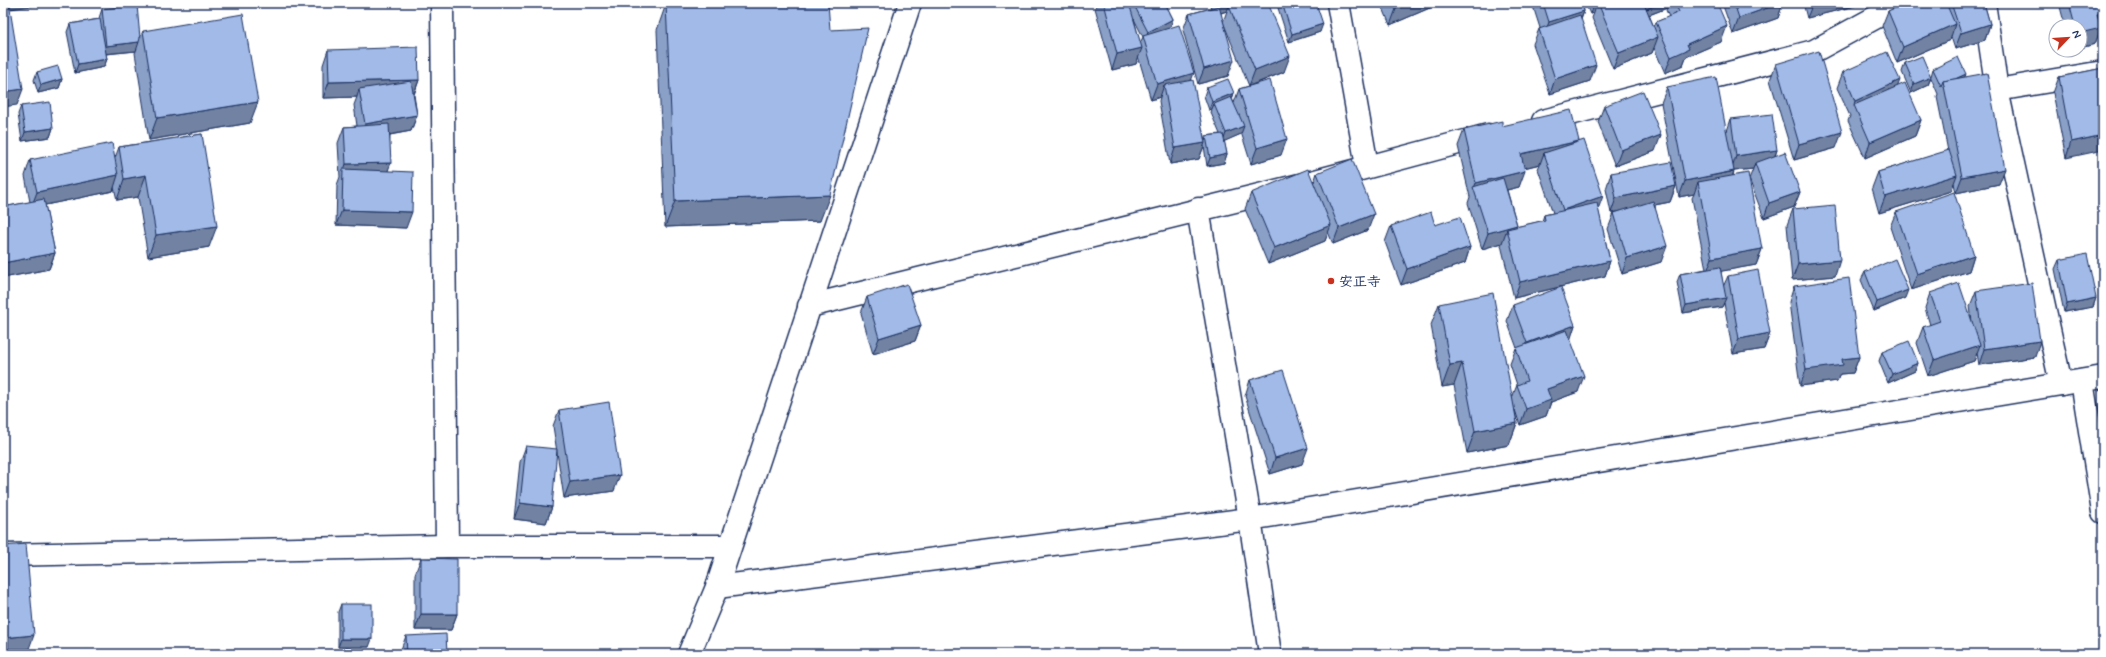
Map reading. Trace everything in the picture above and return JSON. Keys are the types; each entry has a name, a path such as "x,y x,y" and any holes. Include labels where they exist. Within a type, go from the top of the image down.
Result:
{"street":[{"path":"442,3 447,546"},
{"path":"689,654 717,587 910,3"},
{"path":"1338,3 1367,166"},
{"path":"809,306 1308,183 1367,166 1814,51 1902,3"},
{"path":"1984,3 1997,90 2061,384"},
{"path":"1997,90 2103,72"},
{"path":"1198,209 1250,519 1270,654"},
{"path":"717,587 1250,519 2093,379 2103,512"},
{"path":"3,555 447,546 730,546"}],"building":[{"path":"3,3 9,3 23,89 3,92"},
{"path":"828,3 830,30 868,28 830,195 675,201 666,4"},
{"path":"1104,3 1129,3 1142,48 1117,54"},
{"path":"1133,3 1165,3 1173,19 1148,32"},
{"path":"1236,3 1268,3 1290,56 1255,70 1229,6"},
{"path":"1282,3 1316,3 1323,24 1292,34"},
{"path":"1393,3 1409,3 1396,9"},
{"path":"1543,3 1582,3 1584,11 1549,22"},
{"path":"1598,3 1644,3 1658,37 1619,53"},
{"path":"1644,3 1661,3 1646,9"},
{"path":"1675,3 1717,3 1727,26 1687,44 1689,49 1671,57 1656,22 1679,12"},
{"path":"1734,3 1781,3 1739,18"},
{"path":"1906,3 1946,3 1955,24 1903,47 1888,11"},
{"path":"1951,3 1984,3 1990,24 1961,33"},
{"path":"2069,3 2103,3 2103,13 2097,14 2101,28 2088,31 2088,18 2073,18"},
{"path":"137,5 140,38 139,42 106,46 102,9"},
{"path":"1219,6 1234,60 1204,69 1189,14"},
{"path":"243,14 258,102 157,118 143,31"},
{"path":"1580,15 1596,65 1555,79 1539,29"},
{"path":"100,19 107,59 78,64 70,24"},
{"path":"1179,25 1194,73 1157,84 1143,36"},
{"path":"418,47 419,80 329,82 328,50"},
{"path":"1819,51 1842,132 1799,144 1776,64"},
{"path":"1887,52 1900,80 1855,101 1843,72"},
{"path":"1922,56 1931,77 1914,84 1905,63"},
{"path":"1958,57 1966,74 1955,79 1943,81 1941,86 1933,69"},
{"path":"58,66 62,79 41,85 37,72"},
{"path":"2103,68 2103,135 2071,142 2059,77"},
{"path":"1987,73 2005,169 1962,177 1943,81"},
{"path":"1716,77 1734,171 1685,181 1667,87"},
{"path":"1228,79 1234,93 1212,102 1207,87"},
{"path":"1193,80 1205,143 1175,148 1164,85"},
{"path":"1270,80 1287,139 1257,148 1239,89"},
{"path":"411,81 417,115 365,124 359,89"},
{"path":"1905,83 1921,120 1870,142 1854,105"},
{"path":"1643,91 1661,135 1621,150 1604,106"},
{"path":"1231,97 1244,126 1226,133 1214,104"},
{"path":"50,102 53,128 25,132 21,106"},
{"path":"1571,110 1579,141 1521,154 1525,171 1476,183 1464,130 1502,121 1502,126"},
{"path":"1772,114 1777,150 1736,156 1731,119"},
{"path":"389,124 391,163 346,164 344,127"},
{"path":"202,134 217,226 156,235 146,175 124,179 119,147"},
{"path":"1223,134 1227,154 1210,158 1206,136"},
{"path":"1584,140 1603,196 1563,210 1544,153"},
{"path":"112,143 118,175 37,192 30,160"},
{"path":"1949,150 1957,175 1885,197 1878,172"},
{"path":"1785,152 1800,192 1769,203 1755,163"},
{"path":"1352,159 1374,214 1339,228 1317,173"},
{"path":"1671,162 1676,186 1616,198 1611,173"},
{"path":"343,169 413,172 412,212 342,210"},
{"path":"1308,169 1331,225 1274,248 1251,193"},
{"path":"1748,173 1762,249 1712,258 1698,182"},
{"path":"1503,178 1517,225 1488,233 1473,187"},
{"path":"1954,192 1974,255 1917,274 1896,212"},
{"path":"44,199 55,253 3,263 3,207"},
{"path":"1653,201 1667,246 1627,258 1614,213"},
{"path":"1597,203 1610,261 1520,282 1507,229 1545,220 1544,215"},
{"path":"1835,205 1840,260 1798,264 1793,209"},
{"path":"1431,212 1435,225 1460,217 1470,247 1407,269 1391,226"},
{"path":"2087,254 2096,298 2067,304 2059,260"},
{"path":"1895,259 1908,290 1877,302 1865,272"},
{"path":"1720,267 1726,298 1686,305 1680,274"},
{"path":"1758,270 1770,333 1739,339 1728,276"},
{"path":"1849,278 1859,357 1842,359 1843,365 1806,370 1794,286"},
{"path":"1959,283 1980,345 1934,360 1923,327 1940,321 1930,293"},
{"path":"2032,283 2040,341 1984,349 1976,291"},
{"path":"907,284 921,325 879,338 867,297"},
{"path":"1561,287 1575,325 1527,343 1513,305"},
{"path":"1493,293 1517,423 1475,431 1462,363 1450,365 1439,304"},
{"path":"1567,330 1584,376 1547,389 1551,400 1526,409 1517,385 1527,381 1516,348"},
{"path":"1909,341 1918,363 1892,374 1882,352"},
{"path":"1283,370 1308,448 1275,458 1250,380"},
{"path":"609,402 620,475 570,482 559,410"},
{"path":"526,446 557,449 552,507 520,503"},
{"path":"26,544 34,635 3,638 3,546"},
{"path":"421,558 457,559 457,614 421,614"},
{"path":"341,604 372,604 372,639 341,639"},
{"path":"446,634 447,654 407,654 406,636"}],"place":[{"name":"安正寺","path":"1331,281"}]}
